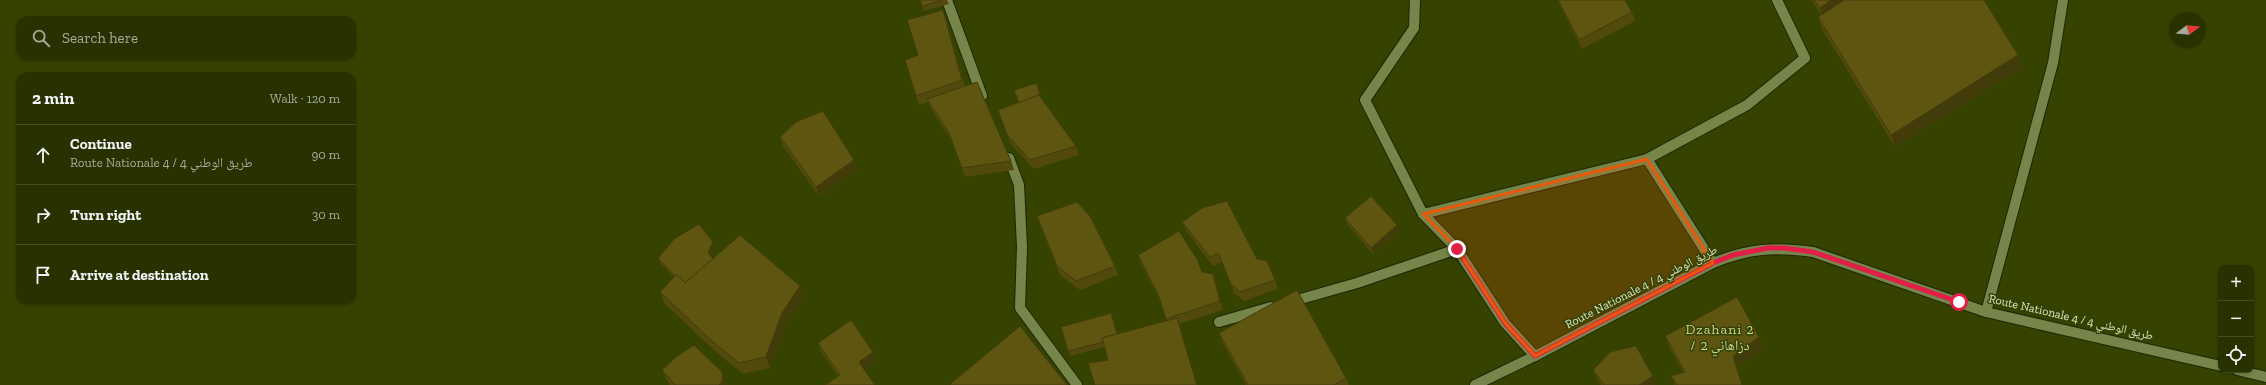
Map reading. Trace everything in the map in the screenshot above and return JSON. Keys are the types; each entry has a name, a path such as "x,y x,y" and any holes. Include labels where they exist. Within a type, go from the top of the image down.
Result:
{"street":[{"path":"948,0 986,105"},
{"path":"1415,0 1414,28 1365,100 1423,214 1457,249 1505,323 1535,356"},
{"path":"1423,214 1647,159 1747,105 1805,58 1777,0"},
{"path":"1986,312 2053,63 2063,0"},
{"path":"1004,148 1019,185 1022,247 1020,308 1077,385"},
{"path":"1647,159 1713,263"},
{"name":"Route Nationale 4 / طريق الوطني 4","path":"1475,385 1535,356 1713,263 1733,255 1768,248 1784,248 1813,252 1986,312 2218,365"},
{"path":"1219,322 1357,283 1457,249"},
{"path":"2250,373 2266,377"}],"highlighted area":[{"path":"1647,159 1713,263 1535,356 1505,323 1457,249 1423,214"}],"building":[{"path":"920,0 942,0 922,6"},
{"path":"1558,0 1625,0 1632,12 1579,40"},
{"path":"1814,0 1831,0 1820,8"},
{"path":"1844,0 1984,0 2018,55 1891,135 1818,17"},
{"path":"943,10 962,80 916,96 905,60 918,55 907,20"},
{"path":"977,82 1011,161 962,168 948,131 927,99"},
{"path":"1037,83 1040,96 1039,95 1019,103 1014,90"},
{"path":"1039,95 1076,146 1030,160 1007,135 998,110"},
{"path":"823,111 854,160 816,187 780,137 796,122"},
{"path":"1371,196 1397,225 1371,248 1345,218"},
{"path":"1227,201 1257,259 1267,261 1275,280 1240,292 1231,284 1218,253 1210,257 1182,222 1202,208"},
{"path":"1077,202 1090,216 1115,266 1076,281 1057,266 1037,216"},
{"path":"699,224 713,242 708,252 713,259 685,283 677,274 675,276 658,258 674,239"},
{"path":"1179,231 1197,259 1202,272 1213,274 1220,301 1166,319 1158,294 1138,255"},
{"path":"740,235 800,286 782,313 766,357 739,363 713,342 660,292 677,274 685,283"},
{"path":"1297,290 1346,378 1334,385 1248,385 1219,333"},
{"path":"1737,297 1759,337 1733,356 1742,385 1677,385 1671,376 1685,372 1665,336"},
{"path":"1111,313 1117,334 1102,338 1103,342 1068,351 1061,327"},
{"path":"1177,318 1197,385 1095,385 1088,363 1108,360 1102,338"},
{"path":"851,320 873,352 859,362 875,385 825,385 840,375 818,343"},
{"path":"1020,326 1067,385 950,384"},
{"path":"694,345 723,373 722,382 719,385 675,385 662,370 676,357"},
{"path":"1636,346 1653,376 1639,385 1604,385 1593,370 1610,352"}],"district":[{"name":"Dzahani 2 / دزاهاني 2","path":"1720,338"}],"route":[{"path":"1457,249 1505,323 1535,356 1713,263 1733,255 1768,248 1784,248 1813,252 1959,302"}]}
